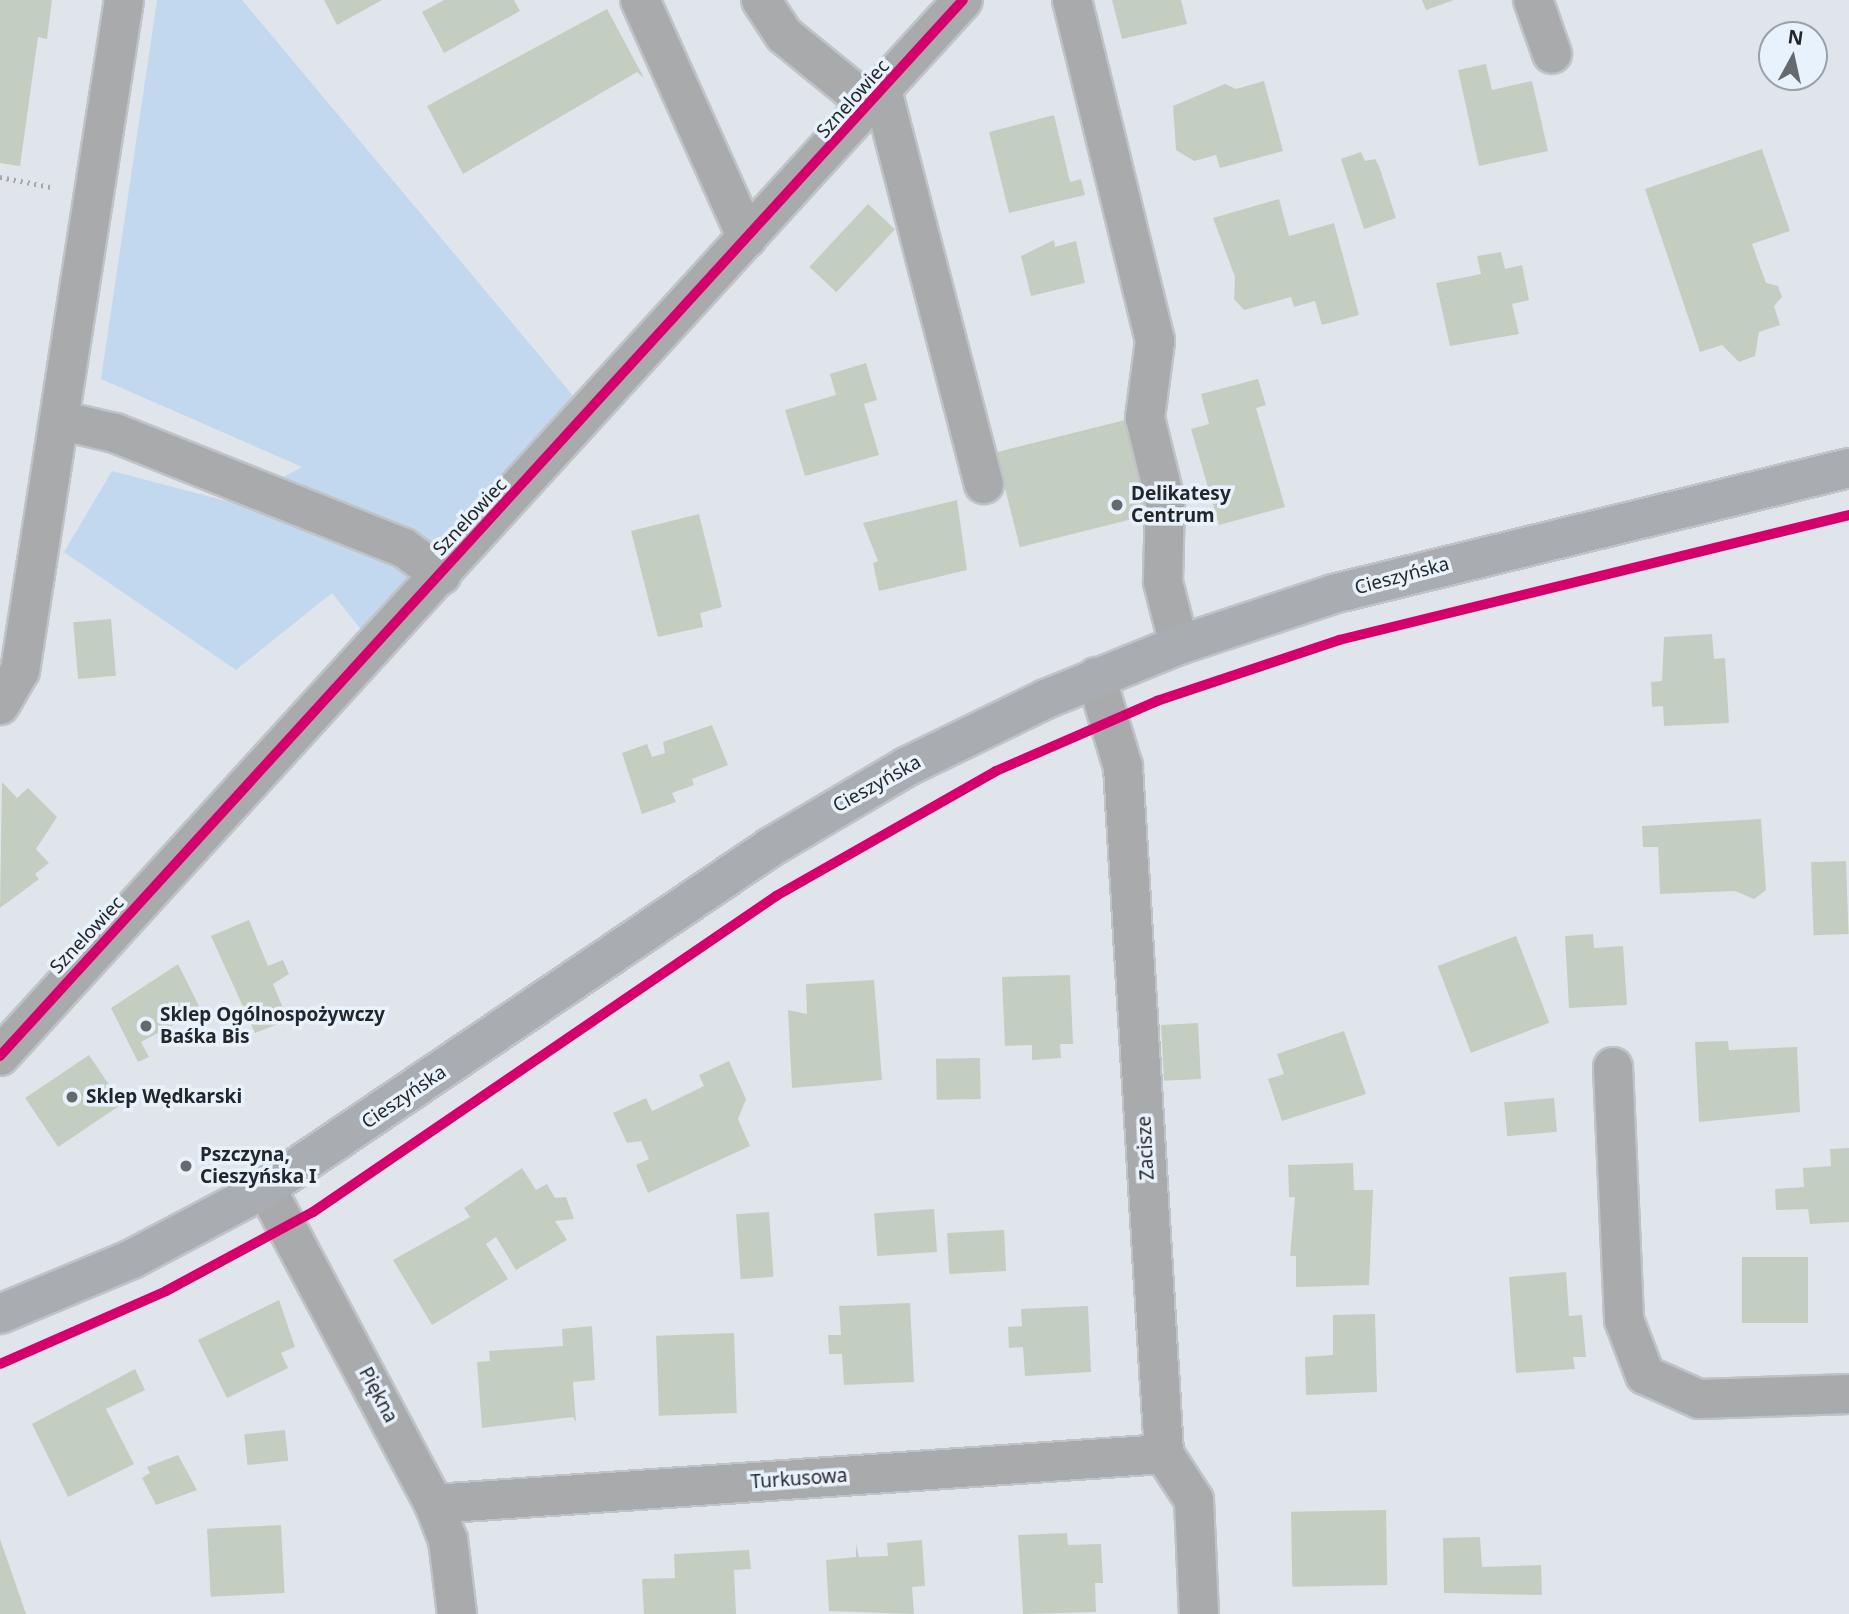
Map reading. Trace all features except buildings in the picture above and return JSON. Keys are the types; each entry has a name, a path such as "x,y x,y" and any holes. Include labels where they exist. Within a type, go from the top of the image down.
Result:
{"main road":[{"name":"Cieszyńska","path":"0,1313 123,1263 266,1188 837,806 1096,677 1179,645 1425,569 1849,468"}],"street":[{"path":"0,705 20,671 63,421 124,0"},
{"path":"640,0 747,238"},
{"path":"761,0 784,35 877,100 984,484"},
{"name":"Sznelowiec","path":"0,1056 747,238 877,100 963,0"},
{"path":"1072,0 1154,341 1145,418 1165,500 1163,582 1179,645"},
{"path":"1533,0 1552,54"},
{"path":"63,421 115,433 404,548 441,575"},
{"name":"Zacisze","path":"1096,677 1123,767 1164,1454 1194,1500 1199,1614"},
{"path":"1612,1067 1624,1320 1645,1375 1671,1392 1699,1399 1849,1394"},
{"name":"Piękna","path":"266,1188 433,1504 448,1540 457,1614"},
{"name":"Turkusowa","path":"433,1504 1164,1454"}],"shaded area":[{"path":"157,0 242,0 585,410 366,636 332,593 236,670 64,552 112,471 234,503 302,467 101,379"}],"cycle path":[{"path":"0,1056 963,0"},
{"path":"0,1364 166,1291 313,1212 776,896 996,771 1157,701 1339,640 1849,515"}],"place":[{"name":"Delikatesy Centrum","path":"1117,505"},
{"name":"Sklep Ogólnospożywczy Baśka Bis","path":"146,1026"},
{"name":"Sklep Wędkarski","path":"72,1097"},
{"name":"Pszczyna, Cieszyńska I","path":"186,1166"}]}
